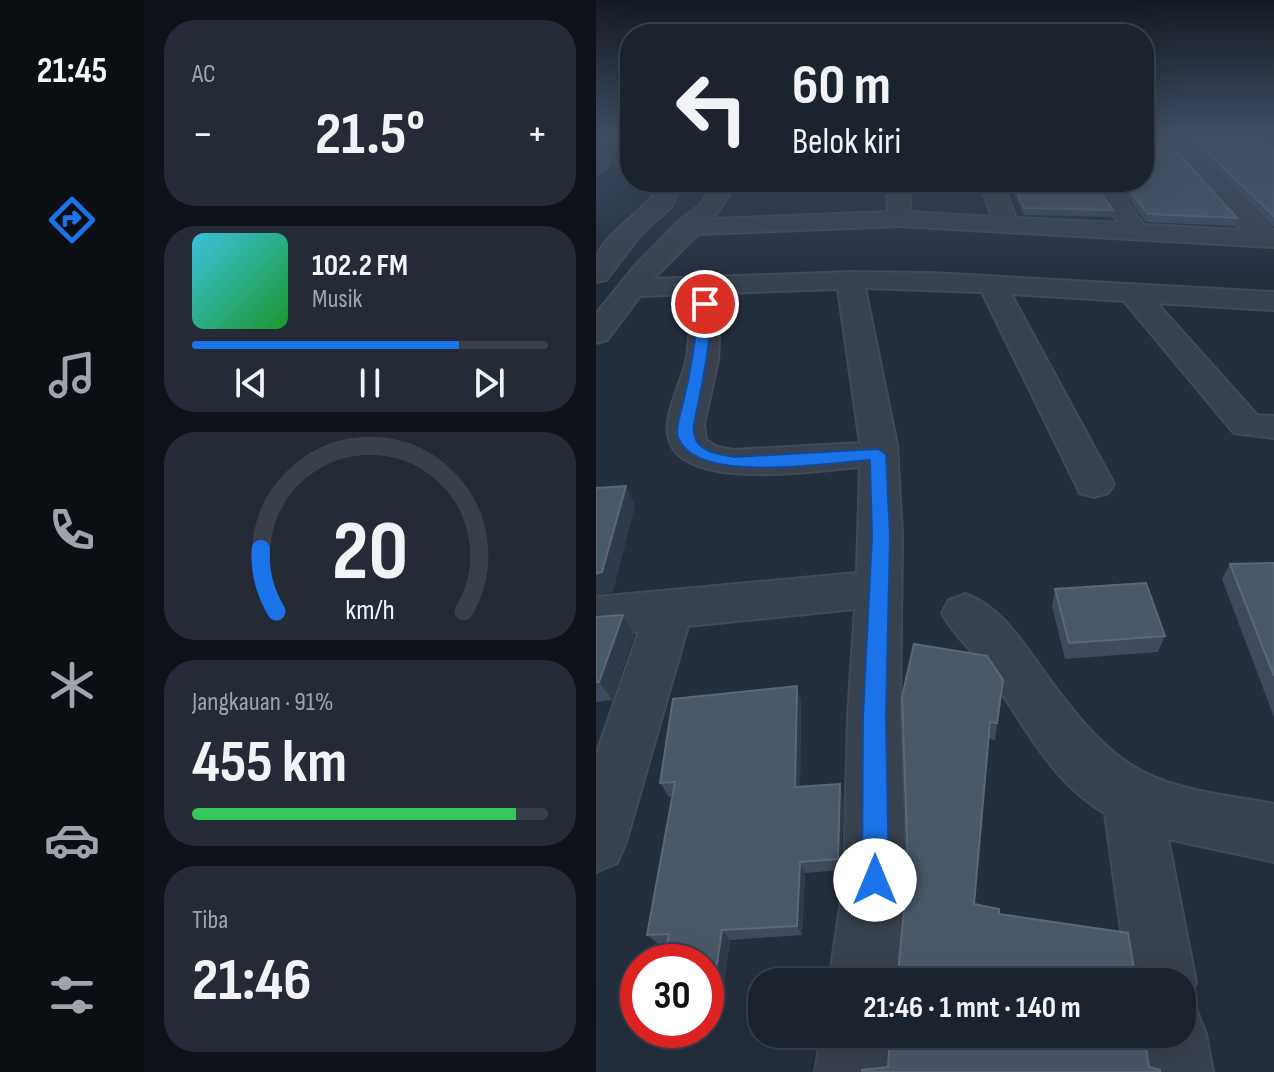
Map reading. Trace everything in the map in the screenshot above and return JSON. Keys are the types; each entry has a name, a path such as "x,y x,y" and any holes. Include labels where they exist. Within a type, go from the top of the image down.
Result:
{"street":[{"path":"1214,183 1269,239"},
{"path":"596,274 632,229 663,202 668,192"},
{"path":"596,334 687,227 707,211 720,192"},
{"path":"898,192 900,219"},
{"path":"995,192 1007,225"},
{"path":"1108,192 1137,232"},
{"path":"687,227 900,219 1269,239"},
{"path":"633,288 850,280 932,281 1274,301"},
{"path":"850,280 864,349 878,454 875,880 865,968"},
{"path":"992,285 1094,484"},
{"path":"707,286 702,360 686,424 686,436 693,448 707,457 734,462 878,454"},
{"path":"1133,293 1247,425 1274,427"},
{"path":"596,616 879,589"},
{"path":"596,842 669,610"},
{"path":"965,613 1001,648 1047,717 1086,764 1117,788 1188,817 1274,833"},
{"path":"1131,794 1160,968"},
{"path":"851,1072 854,1048"},
{"path":"1173,1048 1177,1072"}],"building":[{"path":"1154,183 1205,183 1237,218 1148,214 1131,192 1154,192"},
{"path":"1240,183 1274,183 1274,216"},
{"path":"1017,192 1100,192 1113,210 1024,208"},
{"path":"626,486 602,572 596,574 596,488"},
{"path":"1274,563 1274,676 1230,564"},
{"path":"1146,583 1165,636 1069,643 1055,589"},
{"path":"623,615 599,682 596,682 596,617"},
{"path":"914,644 987,656 1003,680 997,723 990,722 974,904 999,909 999,914 1128,933 1134,968 898,968 908,867 902,697"},
{"path":"797,686 795,787 840,784 838,859 800,862 797,926 722,930 720,944 667,944 669,934 647,935 675,782 660,783 673,699"},
{"path":"889,1048 1146,1048 1149,1067 1160,1072 862,1072 888,1067"}],"route":[{"path":"705,304 702,360 686,424 686,436 693,448 707,457 734,462 878,454 881,536 874,716 875,880"}]}
